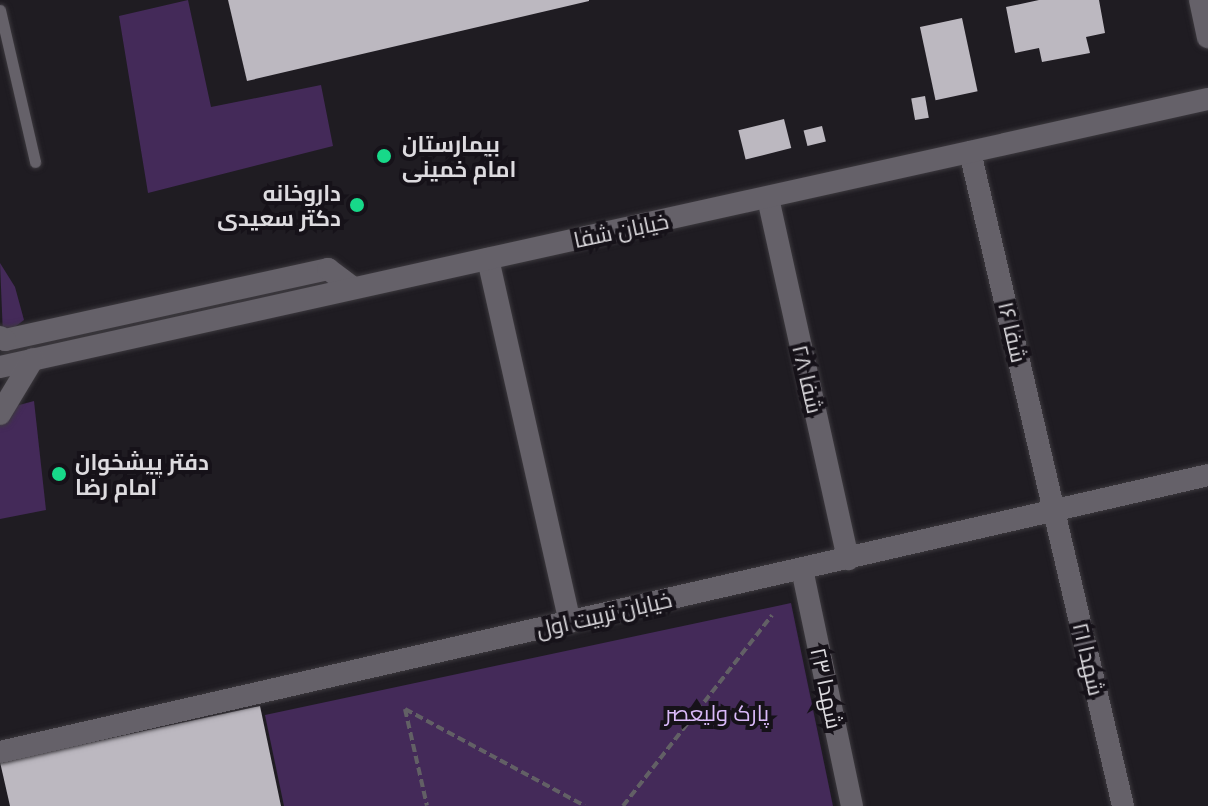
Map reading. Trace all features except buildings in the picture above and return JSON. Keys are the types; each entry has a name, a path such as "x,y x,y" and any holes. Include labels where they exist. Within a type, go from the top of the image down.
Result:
{"street":[{"path":"1200,0 1208,37"},
{"name":"خیابان شفا","path":"0,367 1208,99"},
{"name":"شفا ۱۶","path":"970,152 1055,511"},
{"name":"شفا ۲۸","path":"768,198 848,559"},
{"path":"488,259 570,622"},
{"path":"3,339 328,269 353,288"},
{"path":"0,414 33,359"},
{"name":"خیابان تربیت اول","path":"0,752 1208,475"},
{"name":"شهدا ۲۱","path":"1055,511 1123,806"},
{"name":"شهدا ۲۳","path":"802,569 852,806"}],"lane":[{"path":"0,10 35,162"}],"path":[{"path":"623,806 772,615"},
{"path":"427,806 405,709 585,806"}],"green space":[{"path":"188,0 211,107 321,85 333,146 148,193 119,16"},
{"path":"0,263 15,287 24,320 3,336"},
{"path":"34,401 46,510 0,519 0,422 8,408"},
{"name":"پارک ولیعصر","path":"791,603 833,806 284,806 265,715"}],"place":[{"name":"بیمارستان امام خمینی","path":"384,156"},
{"name":"داروخانه دکتر سعیدی","path":"357,205"},
{"name":"دفتر پیشخوان امام رضا","path":"59,474"}]}
